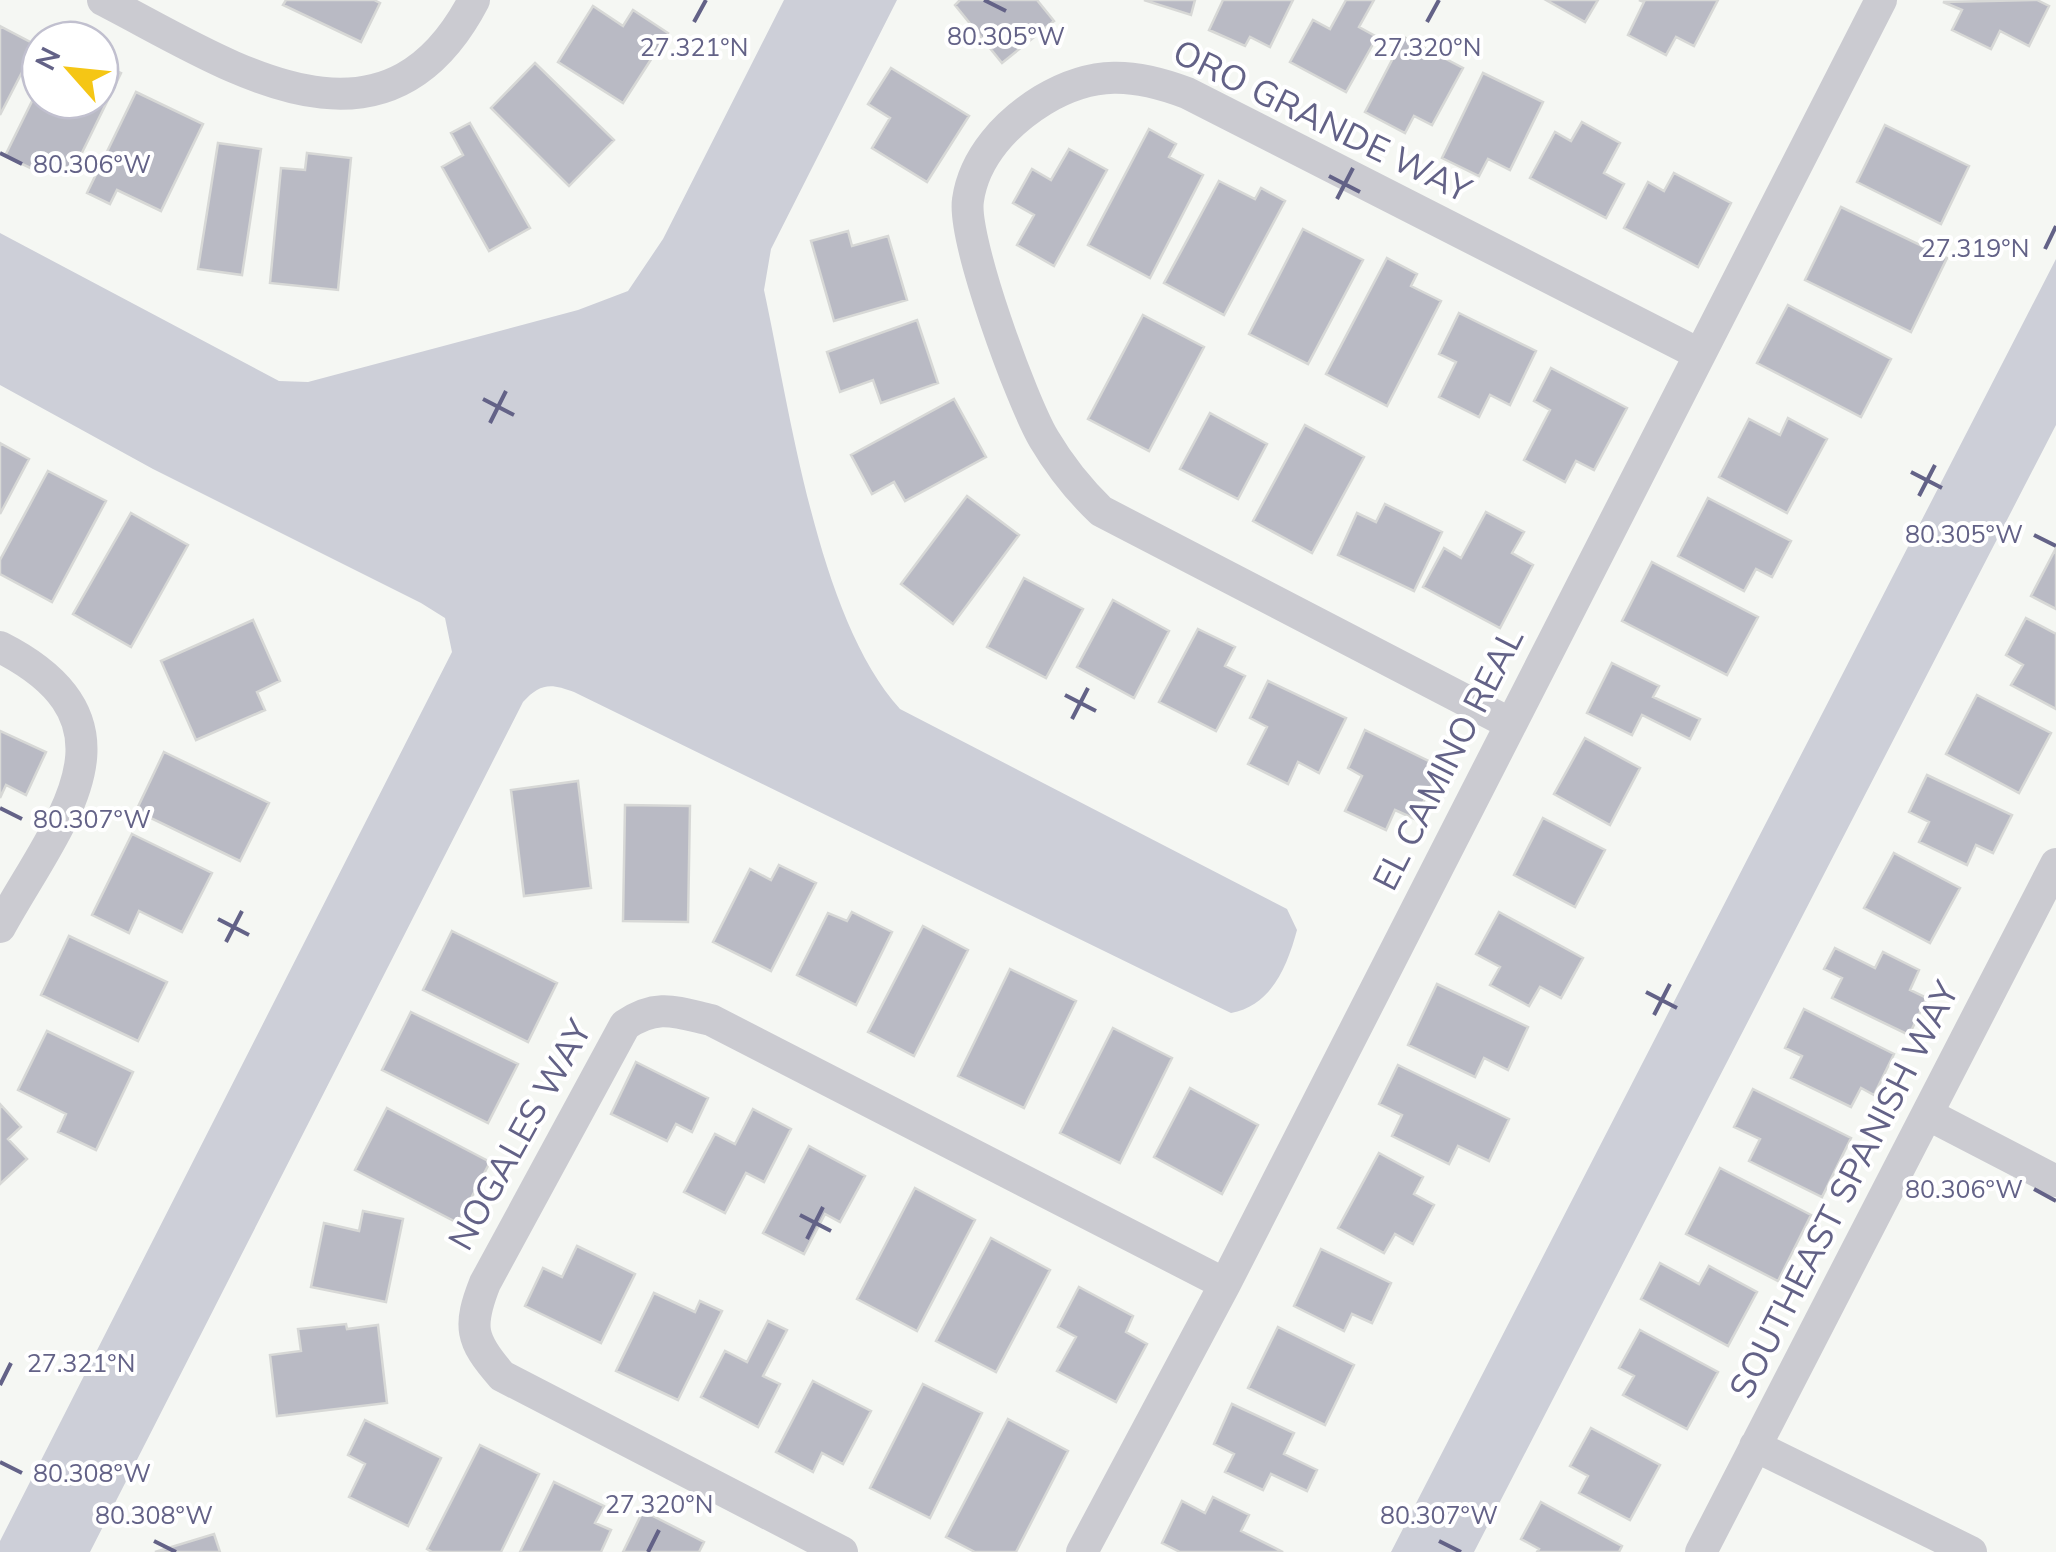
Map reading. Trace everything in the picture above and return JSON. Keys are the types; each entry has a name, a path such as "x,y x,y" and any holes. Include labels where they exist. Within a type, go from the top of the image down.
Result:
{"street":[{"path":"103,0 246,73 295,91 344,96 385,86 413,70 440,49 474,0"},
{"name":"EL CAMINO REAL","path":"1082,1552 1225,1284 1881,0"},
{"name":"ORO GRANDE WAY","path":"1511,724 1100,511 1074,486 1042,436 982,274 967,203 980,160 1020,115 1073,83 1116,75 1149,79 1188,93 1699,354"},
{"path":"0,646 42,670 65,694 81,728 84,757 73,795 0,927"},
{"name":"SOUTHEAST SPANISH WAY","path":"1701,1552 2056,864"},
{"name":"NOGALES WAY","path":"842,1552 502,1376 482,1353 471,1319 485,1282 625,1025 646,1012 673,1011 712,1020 1225,1284"},
{"path":"1929,1115 2056,1181"},
{"path":"1756,1446 1971,1552"}],"shaded area":[{"path":"784,0 897,0 771,249 764,290 811,511 848,622 872,670 900,709 1287,909 1297,930 1282,971 1257,1002 1231,1013 574,692 552,686 541,688 523,702 90,1552 0,1552 0,1541 452,652 445,618 421,603 153,469 0,385 0,233 279,381 308,382 578,310 628,291 663,239"},
{"path":"2056,259 2056,425 1474,1552 1391,1552"}],"building":[{"path":"286,0 380,3 361,42 283,5"},
{"path":"960,0 1037,0 1054,21 1002,63 955,5"},
{"path":"1144,0 1195,0 1191,15"},
{"path":"1223,0 1293,0 1270,47 1250,37 1245,46 1209,30"},
{"path":"1346,0 1374,0 1359,27 1377,37 1346,92 1290,62 1313,20 1330,29"},
{"path":"1546,0 1598,0 1585,22"},
{"path":"1639,0 1718,0 1694,46 1676,37 1666,55 1628,35 1644,2"},
{"path":"2037,0 2049,6 2029,46 2000,31 1991,49 1952,30 1962,10 1943,2"},
{"path":"593,6 623,26 633,10 668,33 623,103 558,62"},
{"path":"0,26 20,37 20,76 0,115"},
{"path":"1404,37 1463,68 1432,125 1414,116 1405,133 1365,112"},
{"path":"535,63 614,140 569,186 491,108"},
{"path":"891,68 969,116 927,182 872,148 890,118 868,104"},
{"path":"1483,73 1543,102 1510,170 1488,159 1479,176 1442,158"},
{"path":"136,92 203,124 161,211 117,190 110,204 87,193"},
{"path":"23,120 98,120 72,173 47,161 41,173 5,156"},
{"path":"1582,122 1620,143 1604,173 1624,184 1606,218 1530,178 1555,132 1571,141"},
{"path":"470,123 530,228 489,251 442,167 463,155 451,133"},
{"path":"1885,125 1969,166 1941,224 1857,182"},
{"path":"1149,129 1176,144 1169,157 1203,175 1150,278 1088,245"},
{"path":"218,143 261,149 242,275 198,269"},
{"path":"1069,149 1107,170 1054,266 1017,245 1034,215 1013,203 1032,169 1051,180"},
{"path":"307,153 351,158 338,290 270,283 281,168 305,170"},
{"path":"1674,173 1731,203 1698,267 1624,228 1648,182 1664,191"},
{"path":"1219,181 1255,199 1261,188 1285,201 1224,315 1164,283"},
{"path":"1841,207 1947,258 1911,332 1805,280"},
{"path":"1303,229 1363,260 1308,364 1249,334"},
{"path":"848,231 852,246 888,236 907,300 834,321 811,241"},
{"path":"1387,258 1417,274 1411,286 1441,301 1387,406 1326,374"},
{"path":"1788,305 1891,359 1861,417 1757,363"},
{"path":"1459,313 1536,351 1510,405 1490,395 1479,417 1439,397 1456,362 1439,354"},
{"path":"1143,315 1204,347 1149,451 1088,419"},
{"path":"917,320 938,383 881,403 873,380 840,392 827,352"},
{"path":"1551,368 1627,408 1594,470 1576,461 1565,482 1524,460 1550,410 1534,401"},
{"path":"954,399 986,457 905,501 894,482 872,494 851,455"},
{"path":"1210,413 1267,444 1238,499 1180,469"},
{"path":"1788,418 1827,439 1787,513 1719,477 1749,419 1780,435"},
{"path":"1305,425 1364,457 1312,553 1253,521"},
{"path":"0,443 29,459 0,514"},
{"path":"48,471 106,501 52,602 0,574 0,560"},
{"path":"967,496 1019,535 953,624 901,584"},
{"path":"1708,498 1791,541 1772,577 1756,569 1744,591 1678,556"},
{"path":"1385,504 1442,532 1414,591 1338,555 1357,513 1376,522"},
{"path":"1486,512 1524,532 1512,553 1533,565 1500,628 1423,587 1444,548 1461,558"},
{"path":"131,513 188,545 131,647 73,614"},
{"path":"2056,548 2056,609 2031,596"},
{"path":"1652,562 1758,617 1727,675 1622,621"},
{"path":"1024,578 1083,609 1046,678 987,647"},
{"path":"1113,600 1169,631 1134,698 1077,667"},
{"path":"2026,618 2056,634 2056,709 2011,685 2023,665 2006,655"},
{"path":"253,620 280,681 257,692 265,710 196,740 161,661"},
{"path":"1198,629 1235,647 1225,666 1245,676 1216,731 1159,702"},
{"path":"1612,663 1659,686 1653,697 1700,719 1690,739 1642,715 1632,735 1587,713"},
{"path":"1268,681 1346,718 1319,773 1298,762 1288,784 1248,764 1267,727 1250,718"},
{"path":"1977,695 2051,733 2019,793 1946,754"},
{"path":"1365,730 1441,767 1415,819 1395,810 1386,830 1345,811 1362,776 1348,768"},
{"path":"0,731 46,752 26,795 6,785 0,798"},
{"path":"1585,738 1640,768 1610,825 1554,794"},
{"path":"164,752 269,803 240,861 136,811"},
{"path":"1927,775 2012,815 1993,853 1976,845 1967,865 1919,842 1929,822 1909,812"},
{"path":"578,781 591,888 524,896 511,790"},
{"path":"625,805 690,806 688,922 623,921"},
{"path":"1543,818 1605,850 1575,907 1514,875"},
{"path":"132,834 212,873 182,932 139,911 129,933 92,915"},
{"path":"1894,853 1960,888 1930,943 1864,908"},
{"path":"779,865 816,883 771,971 713,942 750,869 771,880"},
{"path":"852,912 892,932 856,1005 797,975 828,913 847,921"},
{"path":"1499,912 1583,958 1561,998 1540,987 1529,1006 1490,985 1500,967 1476,954"},
{"path":"923,926 968,950 914,1056 868,1032"},
{"path":"452,931 557,983 528,1042 423,990"},
{"path":"69,936 167,982 138,1041 41,995"},
{"path":"1835,948 1875,968 1883,952 1919,970 1910,990 1927,998 1909,1035 1832,998 1842,978 1824,969"},
{"path":"1010,969 1076,1001 1024,1108 958,1076"},
{"path":"1437,984 1528,1027 1508,1070 1484,1058 1475,1077 1408,1045"},
{"path":"1804,1009 1894,1054 1874,1095 1861,1088 1851,1107 1791,1078 1802,1056 1785,1048"},
{"path":"411,1012 518,1064 488,1123 382,1070"},
{"path":"1113,1028 1172,1058 1120,1163 1060,1133"},
{"path":"47,1031 133,1072 96,1150 58,1132 66,1114 18,1090"},
{"path":"636,1062 708,1098 692,1132 676,1124 667,1141 611,1114"},
{"path":"1398,1065 1509,1119 1489,1161 1458,1146 1449,1164 1392,1136 1402,1115 1379,1104"},
{"path":"1190,1088 1258,1125 1222,1194 1154,1157"},
{"path":"1753,1089 1851,1138 1822,1197 1749,1161 1760,1139 1734,1127"},
{"path":"0,1104 21,1127 8,1139 27,1159 0,1184"},
{"path":"387,1108 490,1162 458,1223 355,1170"},
{"path":"753,1109 791,1129 764,1182 746,1173 725,1213 684,1192 715,1134 735,1144"},
{"path":"809,1146 865,1176 840,1222 825,1214 804,1254 763,1233"},
{"path":"1379,1153 1423,1177 1414,1194 1434,1205 1413,1244 1395,1234 1384,1253 1338,1228"},
{"path":"1720,1168 1811,1215 1778,1281 1686,1234"},
{"path":"915,1188 975,1220 917,1331 857,1299"},
{"path":"363,1211 403,1219 386,1302 311,1287 324,1223 359,1231"},
{"path":"991,1238 1050,1270 996,1372 936,1341"},
{"path":"577,1246 635,1274 601,1343 525,1306 543,1268 562,1277"},
{"path":"1321,1249 1391,1283 1372,1323 1352,1314 1344,1331 1294,1306"},
{"path":"1660,1263 1699,1284 1709,1266 1757,1292 1728,1346 1641,1299"},
{"path":"1079,1287 1133,1316 1126,1332 1147,1344 1116,1402 1057,1371 1076,1337 1058,1327"},
{"path":"654,1293 695,1312 700,1301 722,1311 678,1400 616,1371"},
{"path":"768,1321 787,1330 763,1376 780,1384 758,1427 701,1397 725,1351 747,1362"},
{"path":"346,1324 347,1329 378,1325 387,1403 277,1416 270,1355 301,1351 298,1329"},
{"path":"1278,1327 1354,1365 1325,1425 1248,1388"},
{"path":"1640,1330 1718,1372 1687,1429 1623,1395 1634,1376 1619,1368"},
{"path":"813,1381 871,1411 843,1464 822,1453 813,1472 776,1452"},
{"path":"923,1384 982,1413 930,1518 870,1488"},
{"path":"1232,1404 1294,1433 1284,1454 1317,1470 1307,1491 1271,1474 1263,1490 1225,1472 1234,1454 1214,1444"},
{"path":"1008,1419 1068,1451 1016,1552 975,1552 946,1537"},
{"path":"365,1420 441,1458 408,1526 349,1497 365,1464 348,1455"},
{"path":"1591,1428 1660,1465 1630,1520 1579,1493 1588,1476 1570,1466"},
{"path":"480,1445 539,1474 501,1552 432,1552 427,1549"},
{"path":"554,1482 604,1506 595,1523 611,1530 601,1552 520,1552"},
{"path":"1213,1497 1249,1515 1241,1531 1283,1552 1180,1552 1162,1543 1182,1501 1205,1513"},
{"path":"1541,1502 1622,1546 1619,1552 1537,1552 1539,1549 1521,1539"},
{"path":"643,1511 704,1542 699,1552 623,1552"},
{"path":"214,1534 220,1552 155,1552"}]}
